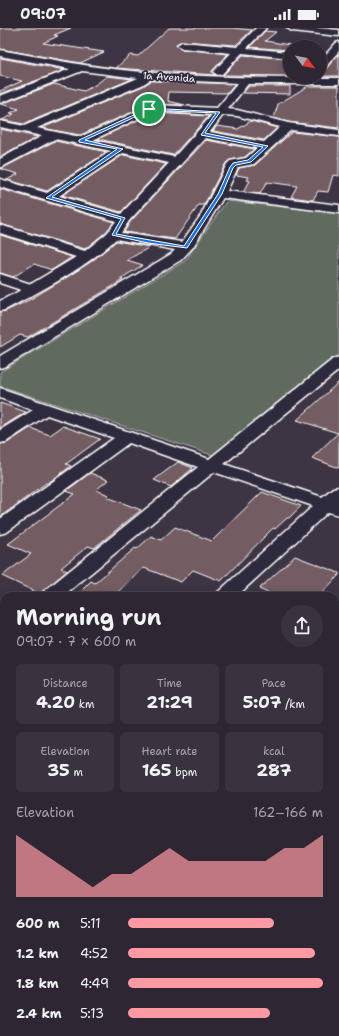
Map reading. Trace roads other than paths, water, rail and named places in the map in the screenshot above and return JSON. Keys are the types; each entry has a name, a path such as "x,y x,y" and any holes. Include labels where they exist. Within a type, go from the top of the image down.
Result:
{"street":[{"path":"218,72 261,28"},
{"path":"292,28 339,33"},
{"path":"0,45 120,65 283,75"},
{"path":"182,45 283,54"},
{"path":"327,57 339,45"},
{"name":"1a Avenida","path":"0,53 81,68 149,76 245,81 339,81"},
{"path":"6,65 23,58"},
{"path":"327,62 339,61"},
{"path":"0,100 81,68"},
{"path":"26,129 138,83 149,76"},
{"path":"327,76 339,76"},
{"path":"0,307 87,256 114,234 124,219 202,134 245,81"},
{"path":"81,141 149,109 219,112 245,115 288,126 339,133"},
{"path":"0,124 177,161"},
{"path":"0,363 176,257 186,247 220,194 231,167 234,164 250,161 288,126"},
{"path":"202,134 266,146"},
{"path":"0,164 53,135"},
{"path":"48,198 121,149"},
{"path":"0,151 17,155"},
{"path":"0,183 124,219"},
{"path":"220,194 339,209"},
{"path":"0,229 87,256"},
{"path":"114,234 148,242 186,247"},
{"path":"0,278 33,289"},
{"path":"55,592 339,362"},
{"path":"0,393 126,437 334,502"},
{"path":"0,438 45,409"},
{"path":"0,528 126,437"},
{"path":"230,592 334,502"}]}
